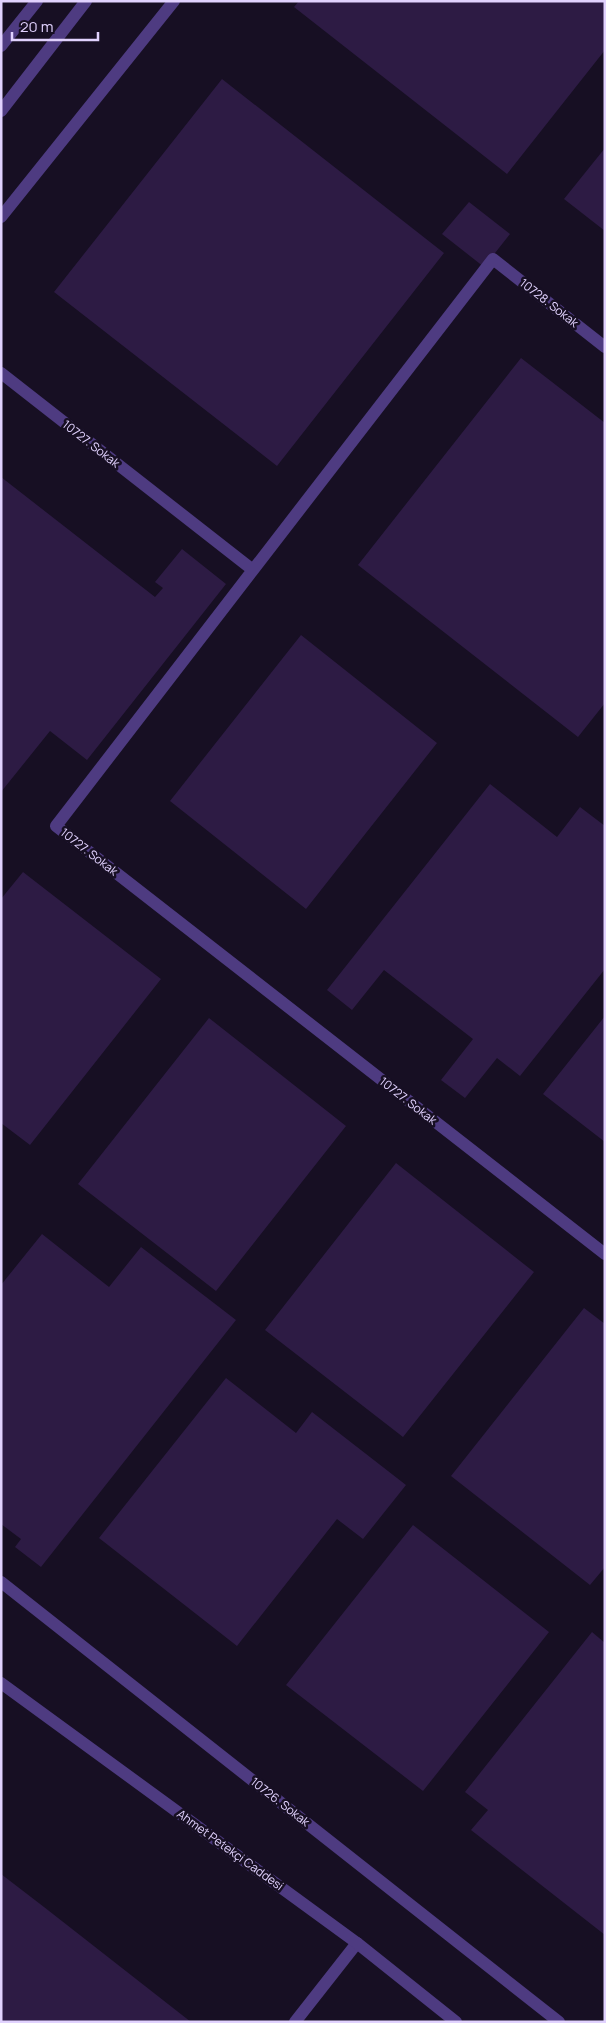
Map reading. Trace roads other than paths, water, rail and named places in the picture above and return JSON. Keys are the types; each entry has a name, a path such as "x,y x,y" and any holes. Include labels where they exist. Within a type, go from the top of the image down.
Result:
{"street":[{"path":"1,46 37,1"},
{"path":"1,111 86,1"},
{"path":"1,217 174,1"},
{"name":"10728. Sokak","path":"253,570 493,259 605,347"},
{"name":"10727. Sokak","path":"1,373 253,570 56,826 605,1254"},
{"name":"10726. Sokak","path":"1,1582 559,2022"},
{"name":"Ahmet Petekçi Caddesi","path":"1,1683 357,1943 456,2022"},
{"path":"296,2022 357,1943"}]}
